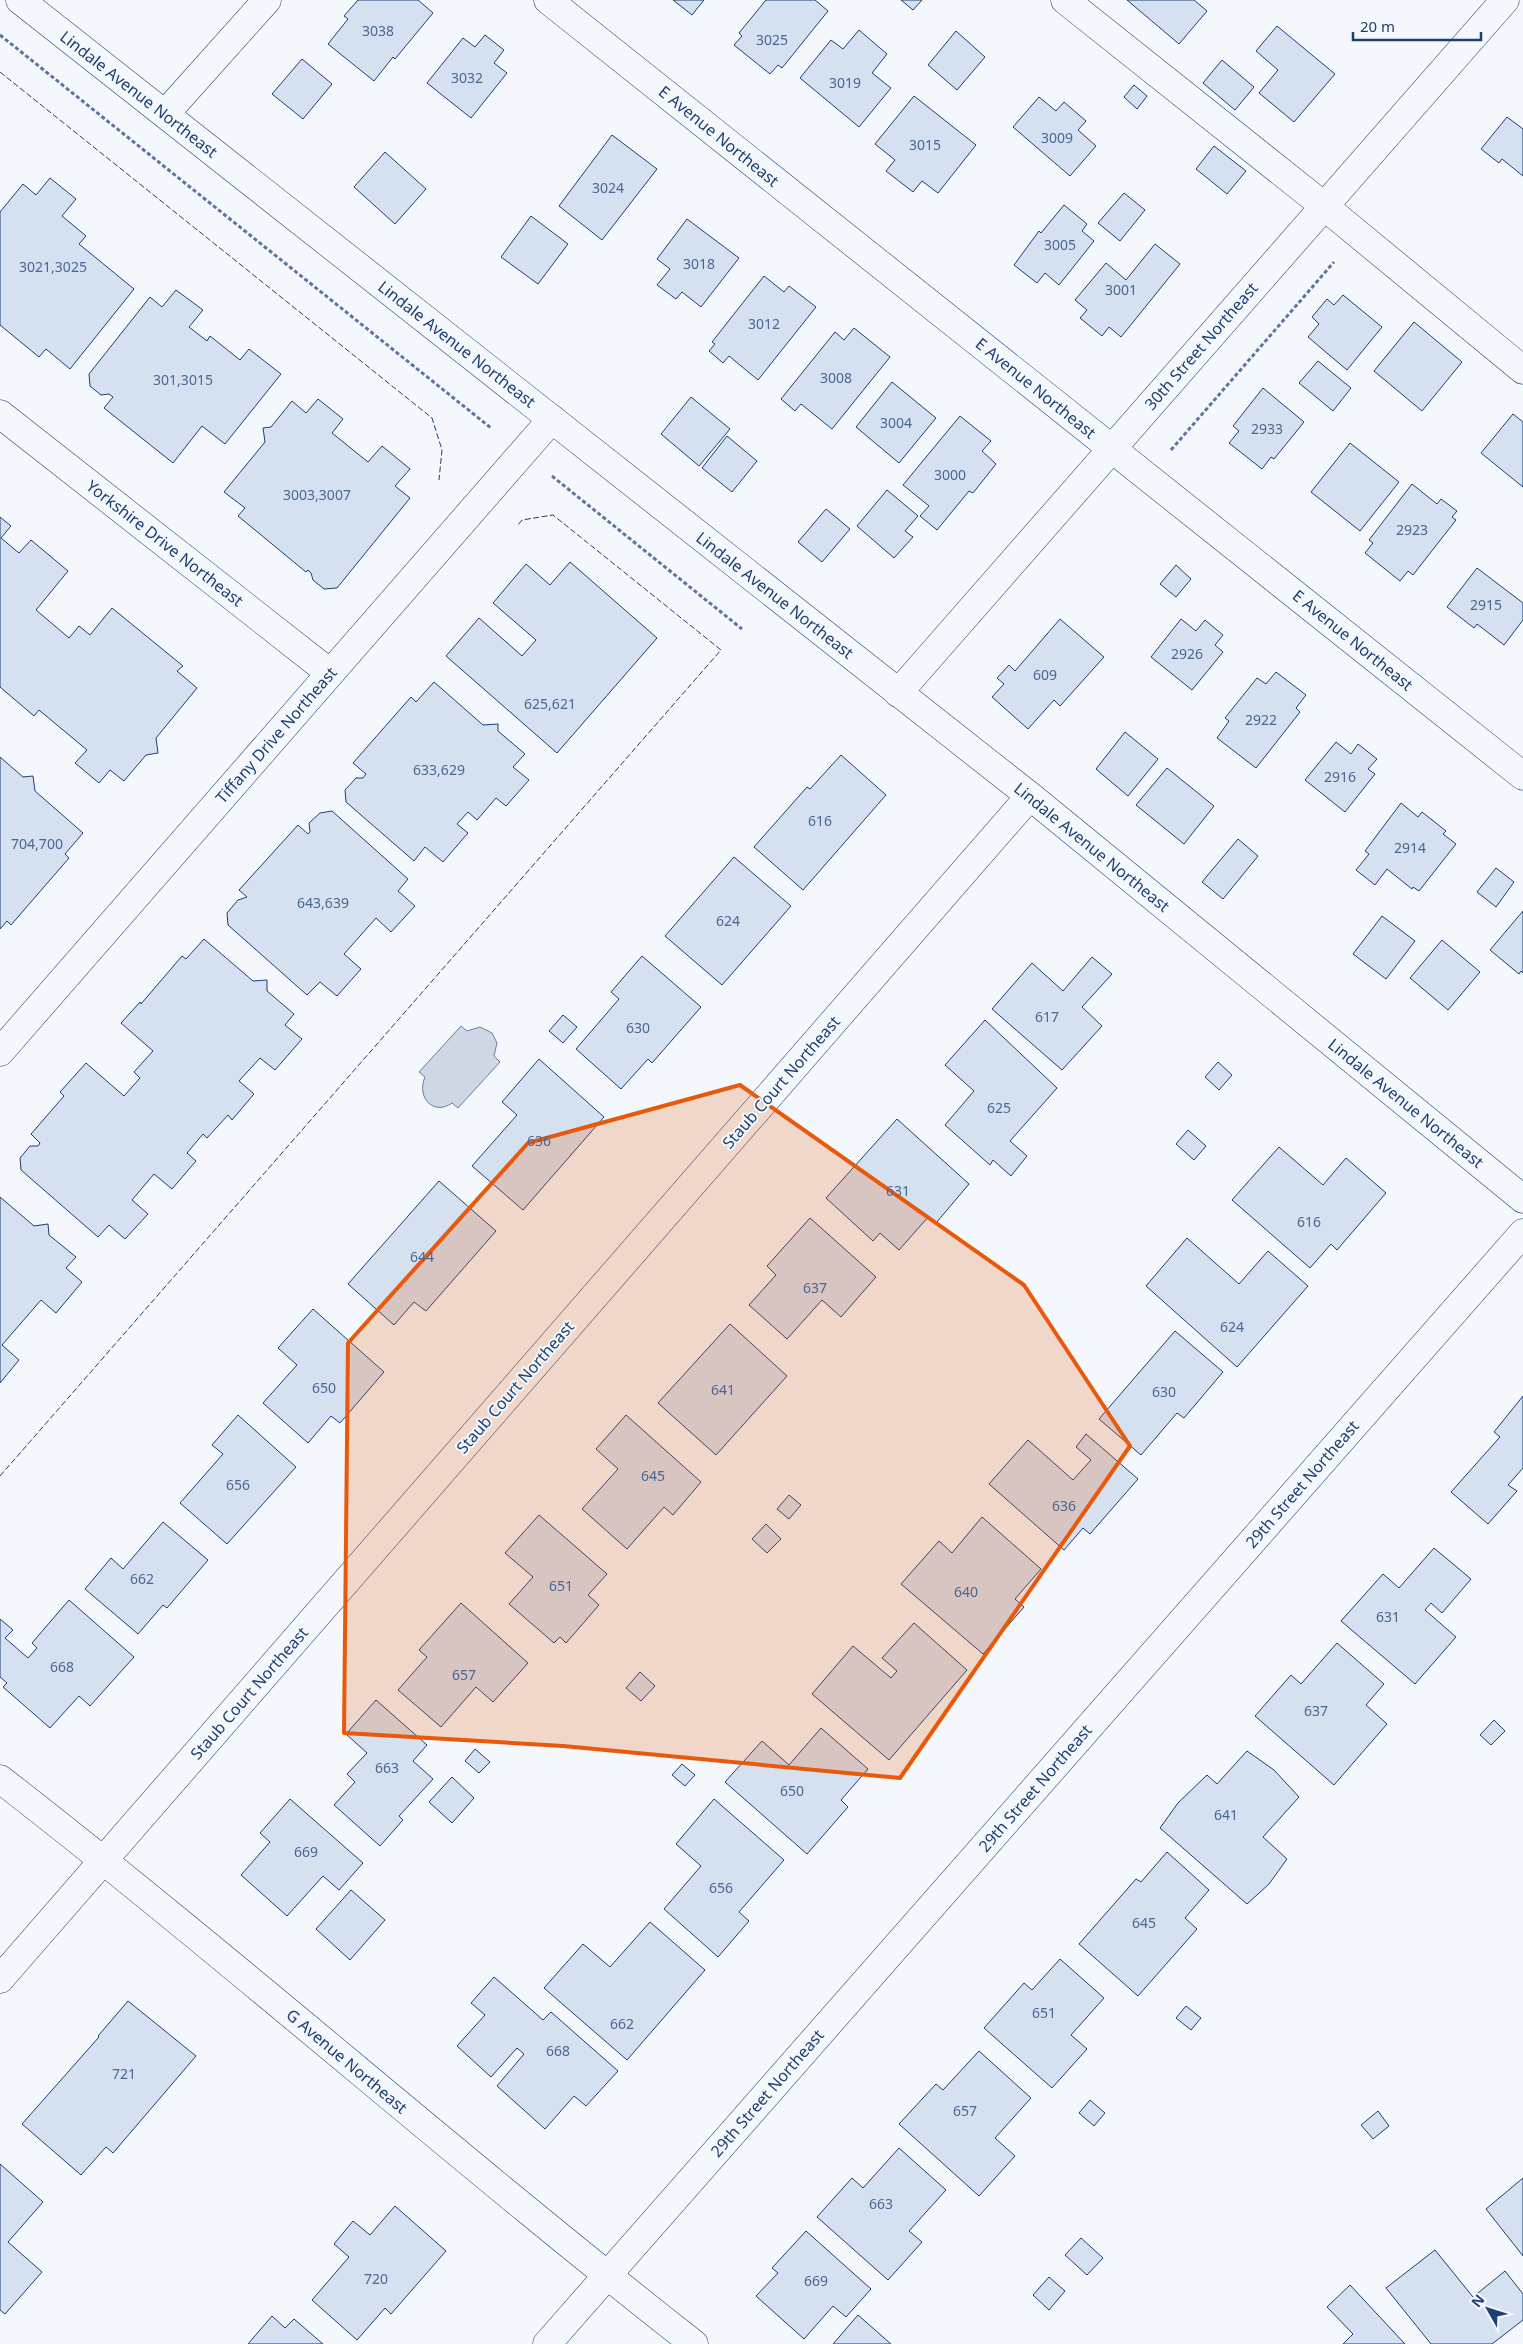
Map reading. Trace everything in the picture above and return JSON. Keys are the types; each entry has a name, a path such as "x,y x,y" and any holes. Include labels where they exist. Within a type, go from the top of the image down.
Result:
{"street":[{"name":"Lindale Avenue Northeast","path":"20,0 1030,796 1523,1199"},
{"path":"165,114 267,0"},
{"name":"E Avenue Northeast","path":"548,0 1523,776"},
{"path":"1065,0 1324,206 1523,370"},
{"name":"30th Street Northeast","path":"898,693 1505,0"},
{"name":"Yorkshire Drive Northeast","path":"0,414 330,672"},
{"name":"Tiffany Drive Northeast","path":"0,1052 552,419"},
{"name":"Staub Court Northeast","path":"0,1979 1030,796"},
{"name":"29th Street Northeast","path":"547,2344 1523,1233"},
{"name":"G Avenue Northeast","path":"0,1780 104,1860 606,2276 694,2344"}],"path":[{"path":"0,35 491,428"},
{"path":"1147,476 1359,235"},
{"path":"552,476 742,629"}],"highlighted area":[{"path":"740,1085 1024,1285 1130,1446 900,1778 563,1746 344,1733 348,1343 528,1143"}],"shaded area":[{"path":"461,1026 467,1031 480,1027 492,1033 497,1043 494,1056 500,1062 458,1108 452,1103 439,1107 433,1106 425,1098 423,1085 425,1077 419,1072"}],"building":[{"path":"358,0 418,0 433,13 374,81 328,44 348,19 344,16"},
{"path":"673,0 704,0 692,15"},
{"path":"766,0 815,0 828,11 782,68 778,65 770,74 734,45 742,36 739,33"},
{"path":"901,0 922,0 913,10"},
{"path":"1127,0 1194,0 1207,11 1179,44"},
{"path":"1277,26 1335,74 1294,122 1259,93 1278,70 1256,51"},
{"path":"859,30 887,54 872,73 891,88 859,127 800,78 831,40 843,49"},
{"path":"956,31 985,57 957,90 928,65"},
{"path":"485,35 504,50 494,63 507,73 471,118 427,83 463,38 475,47"},
{"path":"302,59 332,84 303,119 272,94"},
{"path":"1222,60 1254,87 1235,110 1203,83"},
{"path":"1134,85 1147,96 1137,109 1124,97"},
{"path":"914,96 976,145 938,193 922,181 913,192 886,171 895,160 875,144"},
{"path":"1039,97 1056,111 1064,102 1086,121 1078,130 1096,146 1070,176 1013,127"},
{"path":"1507,117 1523,129 1523,176 1502,159 1499,163 1481,149"},
{"path":"612,135 657,169 602,240 559,206"},
{"path":"1214,146 1246,171 1227,194 1196,169"},
{"path":"385,152 426,189 395,224 354,187"},
{"path":"50,178 76,199 62,216 86,236 79,244 134,289 70,369 46,349 39,357 0,325 0,212 23,184 36,195"},
{"path":"1124,193 1145,210 1120,241 1098,223"},
{"path":"1064,205 1087,224 1082,231 1094,241 1059,285 1045,273 1037,283 1014,265 1039,231 1041,233"},
{"path":"531,216 568,244 538,284 501,257"},
{"path":"687,219 739,258 701,307 682,292 676,299 657,285 670,269 657,259"},
{"path":"1155,244 1180,264 1121,337 1109,327 1102,336 1080,318 1087,310 1075,300 1106,263 1126,280"},
{"path":"764,276 784,292 789,286 816,307 758,380 729,356 723,363 709,351 715,344 712,342"},
{"path":"176,290 203,310 189,327 207,341 210,336 240,360 249,349 281,374 225,444 202,426 173,463 104,408 113,397 109,394 101,395 90,386 89,374 150,297 162,307"},
{"path":"1343,295 1382,327 1347,370 1308,337 1319,324 1312,317 1327,299 1334,305"},
{"path":"1414,322 1462,362 1422,411 1374,371"},
{"path":"854,328 890,357 832,429 801,404 795,411 781,399 835,332 844,340"},
{"path":"1318,361 1351,388 1333,411 1299,383"},
{"path":"892,382 936,418 899,463 856,427"},
{"path":"1263,388 1304,422 1274,459 1271,457 1262,469 1229,443 1239,431 1233,426"},
{"path":"691,397 730,429 699,466 661,434"},
{"path":"318,399 343,419 332,433 368,462 382,446 410,469 395,486 410,498 337,588 324,589 313,580 308,570 306,572 238,516 245,508 224,492 265,442 263,428 271,427 292,401 306,413"},
{"path":"1513,414 1523,422 1523,487 1481,453"},
{"path":"960,416 991,441 982,451 996,464 973,493 969,491 937,530 920,516 929,506 903,485"},
{"path":"727,436 757,461 732,492 702,468"},
{"path":"1350,443 1399,482 1360,531 1311,492"},
{"path":"1412,484 1437,504 1441,499 1457,511 1452,517 1456,520 1413,575 1408,571 1400,581 1365,553 1373,543 1369,540"},
{"path":"887,490 918,516 905,531 913,537 894,558 857,526"},
{"path":"826,509 850,529 822,562 798,542"},
{"path":"0,517 11,526 1,538 19,553 31,540 68,571 36,610 69,638 79,626 90,635 112,608 183,666 177,671 197,688 156,738 158,753 146,755 124,781 110,770 99,783 75,763 87,750 39,710 34,716 0,687"},
{"path":"570,562 657,638 557,753 446,656 479,618 522,656 536,640 493,603 526,564 550,585"},
{"path":"1176,565 1191,579 1176,597 1160,584"},
{"path":"1477,568 1523,603 1523,620 1504,645 1477,624 1474,628 1447,607"},
{"path":"1060,619 1104,657 1060,706 1054,700 1028,729 992,697 1004,684 997,678 1009,665 1015,671"},
{"path":"1181,619 1196,631 1205,620 1223,635 1215,645 1223,652 1192,690 1151,657"},
{"path":"1276,672 1306,695 1296,708 1300,712 1256,768 1217,738 1229,721 1225,718 1257,678 1266,684"},
{"path":"434,682 483,725 498,724 498,731 525,754 513,767 529,780 506,806 496,798 477,820 468,812 457,824 468,833 443,862 425,847 414,861 346,802 345,790 356,778 363,778 366,774 353,763 411,697 416,702"},
{"path":"1125,732 1158,759 1128,796 1096,769"},
{"path":"1336,742 1351,754 1358,744 1377,759 1368,769 1375,774 1345,812 1305,780"},
{"path":"841,755 886,795 803,890 754,847 807,787 810,789"},
{"path":"0,757 23,777 33,776 35,791 83,833 65,854 69,858 11,925 7,921 0,929"},
{"path":"1167,768 1214,806 1184,844 1136,805"},
{"path":"1401,803 1418,817 1422,812 1446,831 1443,834 1456,844 1419,891 1413,887 1412,889 1387,869 1375,885 1356,870 1369,854 1365,851"},
{"path":"332,811 408,879 398,891 415,906 391,932 376,918 344,954 361,969 337,996 320,982 307,995 228,925 227,913 238,900 247,897 239,890 298,825 308,834 310,832 309,823 320,813"},
{"path":"1238,839 1258,856 1223,899 1202,882"},
{"path":"734,857 791,906 722,985 665,936"},
{"path":"1496,868 1514,882 1496,907 1477,892"},
{"path":"1523,911 1523,973 1521,971 1519,974 1490,950"},
{"path":"1382,916 1415,941 1386,979 1353,954"},
{"path":"204,939 253,981 267,980 267,991 294,1014 285,1025 302,1039 275,1070 260,1058 239,1081 254,1094 232,1120 228,1115 207,1138 203,1134 187,1153 196,1161 172,1189 154,1174 132,1200 148,1214 125,1239 109,1225 98,1237 21,1170 20,1158 30,1146 38,1146 40,1143 31,1134 64,1096 60,1092 86,1063 124,1096 140,1078 134,1072 153,1051 121,1023 140,1002 141,1004 182,956 186,959"},
{"path":"1442,940 1480,972 1448,1010 1410,978"},
{"path":"642,956 701,1007 652,1063 648,1059 621,1089 576,1049 619,999 611,992"},
{"path":"1092,957 1112,974 1082,1007 1102,1026 1062,1070 992,1009 1032,963 1063,991"},
{"path":"563,1015 577,1027 563,1043 549,1031"},
{"path":"985,1020 1057,1088 1010,1141 1027,1156 1011,1176 993,1160 990,1165 945,1125 974,1091 945,1065"},
{"path":"539,1059 604,1117 523,1210 472,1166 517,1115 502,1102"},
{"path":"1218,1062 1232,1075 1219,1090 1205,1077"},
{"path":"897,1119 969,1184 936,1223 929,1216 899,1250 880,1233 873,1241 826,1198"},
{"path":"1188,1130 1206,1146 1194,1160 1176,1144"},
{"path":"1279,1147 1323,1185 1346,1158 1386,1193 1337,1250 1331,1244 1310,1268 1232,1200"},
{"path":"439,1181 496,1231 426,1311 414,1302 394,1325 348,1284"},
{"path":"0,1197 34,1226 48,1224 49,1235 76,1257 66,1268 82,1282 56,1313 41,1300 2,1345 19,1360 0,1383"},
{"path":"810,1218 876,1277 841,1317 822,1300 787,1339 749,1305 776,1275 767,1266"},
{"path":"1187,1238 1239,1284 1268,1251 1308,1286 1237,1367 1146,1286"},
{"path":"313,1309 384,1372 340,1423 331,1416 308,1443 263,1403 297,1365 278,1348"},
{"path":"730,1324 787,1376 716,1455 658,1403"},
{"path":"1175,1331 1223,1372 1184,1418 1177,1413 1141,1455 1099,1419"},
{"path":"1523,1396 1523,1468 1508,1485 1517,1491 1488,1524 1451,1492 1500,1437 1494,1432"},
{"path":"238,1415 296,1467 227,1544 180,1503 223,1454 212,1445"},
{"path":"626,1415 701,1482 673,1515 664,1507 627,1549 582,1509 618,1469 596,1449"},
{"path":"1086,1434 1138,1479 1090,1534 1083,1528 1064,1550 989,1484 1028,1440 1073,1480 1091,1460 1076,1447"},
{"path":"789,1495 801,1505 789,1519 777,1509"},
{"path":"539,1515 607,1574 588,1595 599,1605 566,1643 560,1637 554,1643 509,1604 533,1577 505,1553"},
{"path":"982,1517 1041,1569 1015,1599 1024,1607 983,1654 901,1584 939,1541 952,1553"},
{"path":"163,1522 208,1560 167,1608 163,1605 138,1634 85,1589 111,1558 123,1569"},
{"path":"766,1524 781,1539 767,1553 752,1539"},
{"path":"1434,1548 1471,1579 1442,1613 1431,1603 1425,1610 1456,1637 1415,1684 1341,1621 1383,1574 1399,1588"},
{"path":"69,1600 134,1657 90,1706 79,1696 50,1728 3,1687 7,1683 0,1677 0,1619 13,1630 5,1638 28,1658 37,1648 32,1643"},
{"path":"461,1603 528,1663 493,1702 476,1687 441,1727 398,1690 427,1657 419,1650"},
{"path":"914,1623 967,1670 889,1760 812,1694 853,1646 891,1678 897,1671 882,1658"},
{"path":"1337,1643 1384,1684 1366,1705 1387,1724 1334,1785 1255,1716 1291,1675 1301,1684"},
{"path":"640,1672 655,1686 641,1701 626,1688"},
{"path":"376,1700 427,1745 413,1761 433,1779 399,1816 403,1820 380,1846 334,1805 355,1782 347,1774 367,1753 346,1734"},
{"path":"1494,1720 1505,1731 1491,1745 1480,1735"},
{"path":"821,1728 868,1769 841,1800 848,1807 807,1854 725,1782 762,1741 789,1765"},
{"path":"475,1749 490,1762 479,1773 465,1761"},
{"path":"1247,1751 1274,1770 1299,1797 1263,1837 1287,1859 1269,1884 1247,1904 1160,1828 1178,1803 1207,1775 1217,1784"},
{"path":"682,1764 695,1775 685,1786 672,1775"},
{"path":"452,1777 474,1798 452,1823 429,1802"},
{"path":"290,1799 363,1863 339,1890 323,1876 287,1916 241,1875 270,1842 260,1833"},
{"path":"714,1799 784,1860 739,1912 749,1921 718,1957 664,1909 701,1866 676,1844"},
{"path":"1167,1852 1209,1890 1185,1918 1197,1929 1138,1996 1079,1944 1136,1879 1141,1882"},
{"path":"351,1890 385,1920 350,1960 316,1929"},
{"path":"650,1922 705,1970 627,2060 544,1988 583,1944 610,1967"},
{"path":"1060,1959 1104,1998 1071,2035 1087,2049 1052,2088 984,2028 1024,1983 1032,1990"},
{"path":"494,1977 543,2020 551,2012 618,2071 586,2106 574,2096 545,2129 497,2086 524,2054 517,2048 491,2077 457,2046 485,2015 471,2003"},
{"path":"128,2001 196,2056 113,2153 106,2147 81,2175 22,2124 99,2037"},
{"path":"1186,2006 1201,2018 1191,2030 1176,2018"},
{"path":"979,2051 1031,2098 995,2138 1015,2156 979,2196 899,2124 936,2084 943,2090"},
{"path":"1090,2100 1105,2113 1094,2126 1079,2113"},
{"path":"1378,2111 1389,2126 1373,2139 1361,2125"},
{"path":"899,2148 946,2190 909,2231 922,2242 888,2280 817,2217 852,2178 863,2188"},
{"path":"0,2164 43,2202 8,2242 42,2272 5,2314 0,2310"},
{"path":"1523,2178 1523,2256 1486,2209"},
{"path":"395,2206 446,2251 391,2314 385,2308 357,2340 312,2300 349,2257 334,2244 353,2221 370,2235"},
{"path":"806,2231 871,2289 846,2317 833,2306 804,2339 756,2296 778,2273 772,2268"},
{"path":"1081,2238 1103,2258 1087,2275 1065,2255"},
{"path":"1435,2250 1473,2297 1505,2271 1523,2294 1523,2320 1492,2344 1431,2344 1386,2288"},
{"path":"1049,2277 1065,2291 1049,2310 1033,2295"},
{"path":"1350,2285 1405,2344 1343,2344 1353,2334 1327,2307"},
{"path":"858,2315 891,2344 833,2344"},
{"path":"272,2316 285,2328 294,2319 323,2344 248,2344"}],"fence":[{"path":"0,72 432,418 442,450 439,480"},
{"path":"0,1476 721,650 553,515 522,520 518,525"}]}
